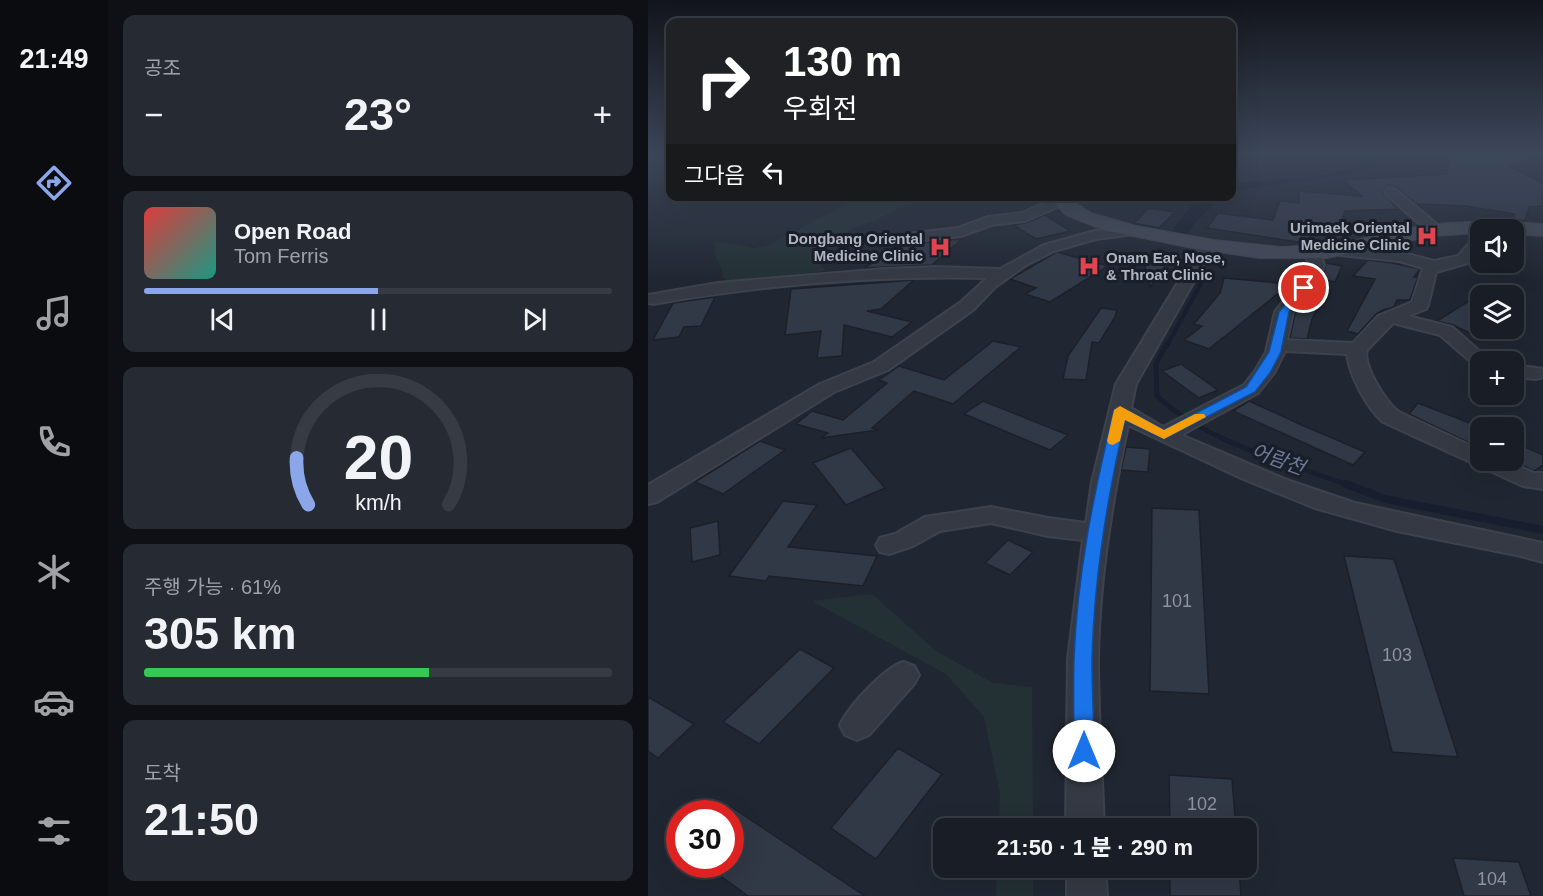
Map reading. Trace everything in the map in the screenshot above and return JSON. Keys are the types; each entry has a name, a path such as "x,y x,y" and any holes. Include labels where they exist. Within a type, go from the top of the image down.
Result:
{"main road":[{"path":"1061,201 1082,215 1129,231 1207,246 1262,253 1340,251 1435,230 1530,230"}],"street":[{"path":"1397,197 1435,230"},
{"path":"907,238 961,232 988,221 1025,217 1054,201"},
{"path":"648,496 827,388 881,366 967,306 1004,274 1049,248 1095,235 1129,231"},
{"path":"1085,818 1083,659 1088,597 1104,482 1126,384 1207,246"},
{"path":"1340,251 1400,257 1434,266 1463,260 1470,252"},
{"path":"1172,431 1251,389 1264,373 1275,352 1284,312 1314,272 1316,265 1314,253"},
{"path":"1434,266 1427,275 1420,305 1391,316 1376,326 1356,355 1359,366 1381,409 1391,417 1470,453"},
{"path":"653,299 697,290 884,274 934,272 1004,274"},
{"path":"1391,316 1415,325 1446,331 1470,351"},
{"path":"1276,345 1358,349"},
{"path":"1524,372 1536,373"},
{"path":"1120,410 1134,420 1172,431 1248,473 1324,503 1543,553"},
{"path":"1509,471 1531,481 1543,481"},
{"path":"889,545 904,540 934,524 991,515 1048,527 1096,533"},
{"path":"857,725 903,675"},
{"path":"1086,878 1087,896"}],"shaded area":[{"path":"852,201 914,201 841,234 824,245 811,261 821,265 826,271 729,282 723,278 715,251 716,241 753,248 769,245"},
{"path":"872,594 936,651 993,683 1032,687 1033,818 999,818 1000,793 984,717 946,674 812,601"},
{"path":"997,878 1033,878 1033,896 996,896"}],"water":[{"path":"1195,201 1217,201 1194,224 1187,235 1171,232"}],"building":[{"path":"1299,197 1387,197 1398,209 1345,211 1340,226 1320,223 1305,243 1207,228 1218,213 1273,220 1280,201 1299,203"},
{"path":"1408,197 1543,197 1543,206 1529,207 1525,221 1514,219 1514,214 1466,206 1416,204"},
{"path":"1149,208 1175,212 1159,228 1134,223"},
{"path":"1045,215 1071,231 1036,239 1013,225 1026,223"},
{"path":"962,239 932,265 864,268 905,244"},
{"path":"1160,248 1165,268 1150,287 1145,266"},
{"path":"1057,252 1108,266 1050,302 1025,294 1036,288 1010,279"},
{"path":"1368,260 1420,269 1414,277 1418,277 1410,300 1397,300 1394,307 1376,314 1358,334 1347,331 1375,279 1353,276"},
{"path":"1326,263 1342,266 1335,282 1320,279"},
{"path":"1224,278 1290,284 1209,349 1184,340 1202,326 1194,324 1220,293"},
{"path":"914,280 881,309 867,311 912,322 892,337 844,325 842,356 817,358 821,331 785,335 791,289"},
{"path":"1314,287 1328,288 1312,319 1307,339 1290,338 1295,313"},
{"path":"715,297 701,326 684,327 679,337 653,340 673,303"},
{"path":"1470,300 1470,333 1437,321"},
{"path":"1101,308 1117,310 1099,343 1092,342 1086,380 1063,379 1068,356"},
{"path":"993,341 1021,347 953,404 914,391 872,428 878,430 821,438 828,433 796,424 812,411 843,420 887,383 879,380 899,366 944,380"},
{"path":"1181,364 1218,390 1199,398 1162,371"},
{"path":"983,401 1068,435 1050,450 964,414"},
{"path":"1249,401 1365,452 1353,465 1233,411"},
{"path":"1418,403 1470,423 1470,443 1409,414"},
{"path":"760,441 785,450 723,494 695,482"},
{"path":"1524,446 1543,455 1543,465 1534,471 1524,466"},
{"path":"1126,447 1150,449 1148,472 1121,470"},
{"path":"851,448 885,488 846,505 813,463"},
{"path":"783,501 817,505 788,547 877,556 863,586 769,576 766,581 729,576"},
{"path":"1152,508 1199,510 1209,694 1150,691"},
{"path":"718,521 720,555 692,562 690,528"},
{"path":"1008,540 1033,552 1010,575 985,563"},
{"path":"1344,556 1394,559 1458,757 1392,752"},
{"path":"800,649 834,668 759,744 723,722"},
{"path":"648,697 694,724 658,758 648,751"},
{"path":"898,748 942,774 876,859 831,828"},
{"path":"1169,775 1232,779 1235,818 1170,818"},
{"path":"744,815 865,896 748,896 723,878 744,878"},
{"path":"1453,858 1519,862 1531,896 1464,896"},
{"path":"1170,878 1240,878 1241,896 1170,896"}],"waterway":[{"name":"어람천","path":"1166,347 1204,278 1203,271"},
{"name":"어람천","path":"1166,345 1156,364 1157,396 1177,412 1223,439 1350,486"},
{"name":"어람천","path":"1346,484 1385,499 1543,530"}],"slow traffic":[{"path":"1113,441 1120,410 1164,435 1199,417"}],"place":[{"name":"Urimaek Oriental Medicine Clinic","path":"1427,236"},
{"name":"Dongbang Oriental Medicine Clinic","path":"940,247"},
{"name":"Onam Ear, Nose, & Throat Clinic","path":"1089,266"}],"route":[{"path":"1084,751 1083,659 1088,597 1104,482 1120,410 1164,435 1251,389 1264,373 1275,352 1284,312 1304,288"}]}
